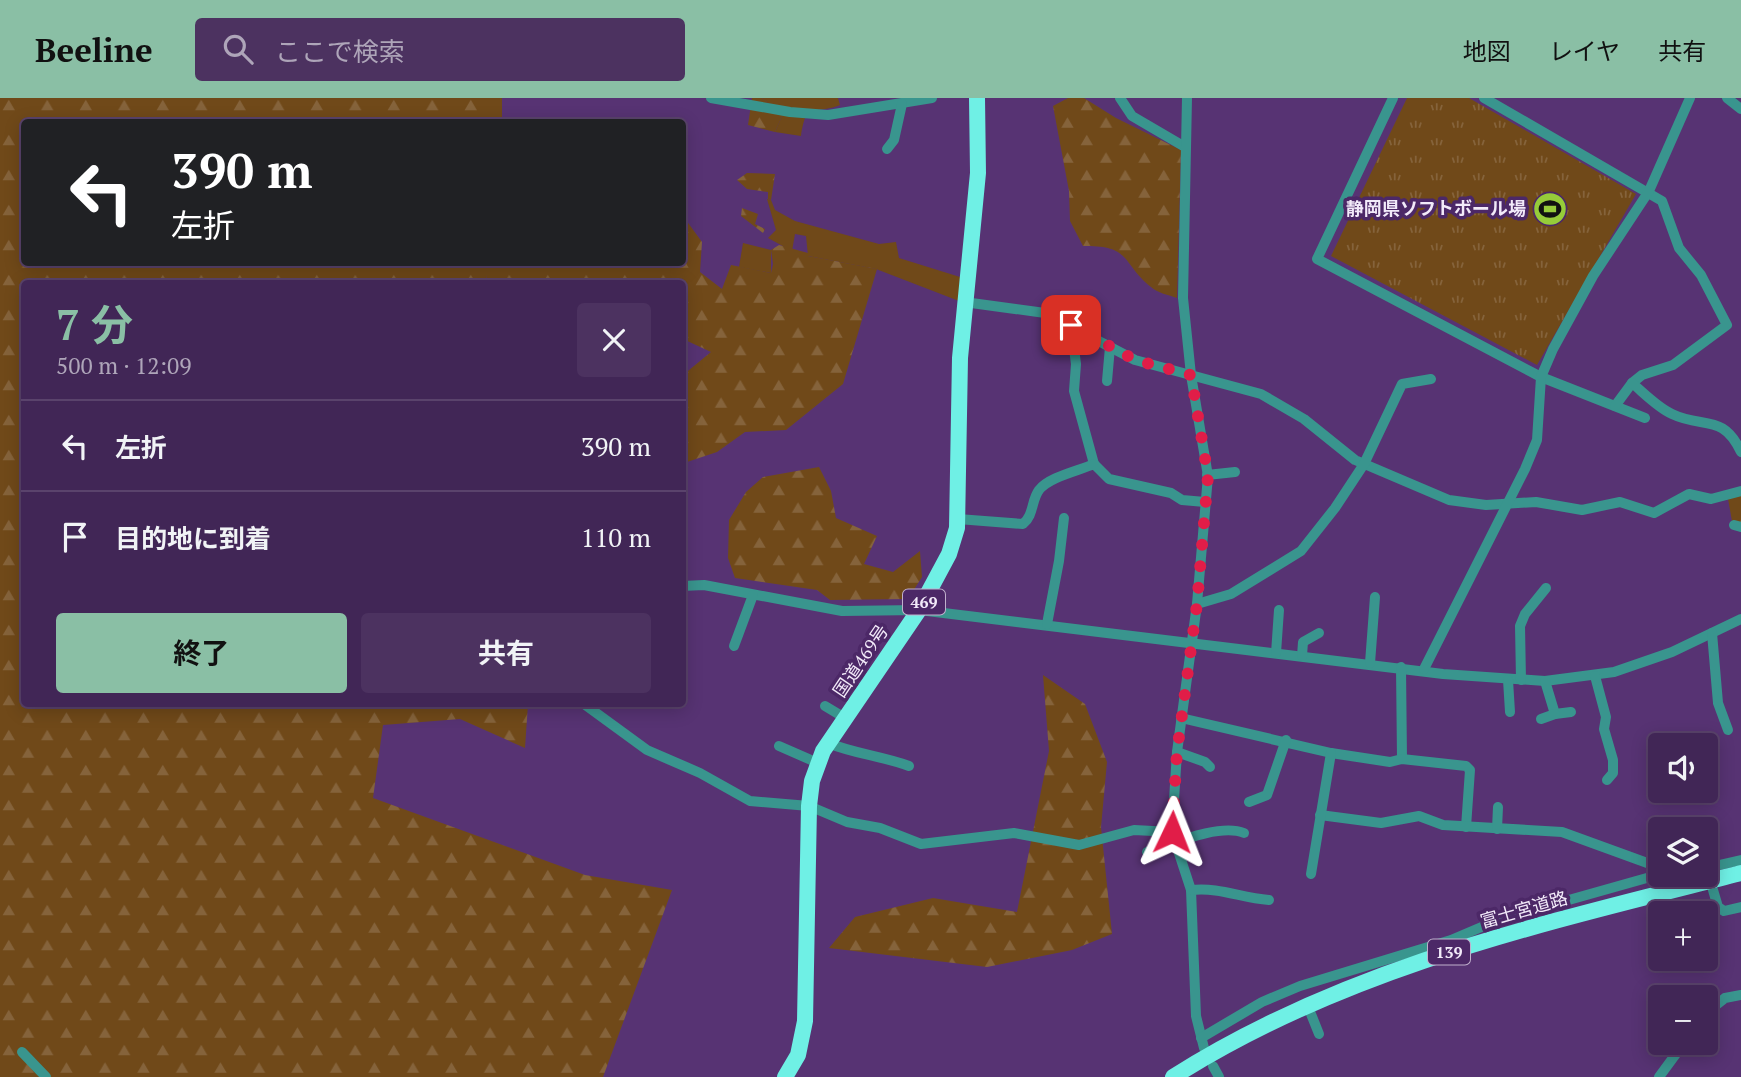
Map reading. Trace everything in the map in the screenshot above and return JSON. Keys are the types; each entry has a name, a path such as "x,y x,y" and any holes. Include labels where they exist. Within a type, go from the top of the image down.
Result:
{"highway":[{"name":"国道469号","path":"785,1077 798,1055 805,1021 809,806 818,763 828,743 919,610 949,554 958,519 964,302 978,173 977,98"},
{"name":"富士宮道路","path":"1173,1077 1293,1011 1401,967 1483,941 1741,873"}],"street":[{"path":"710,98 790,112 828,115 932,98"},
{"path":"1120,98 1132,116 1185,147"},
{"path":"1187,98 1183,298 1191,375 1207,475 1197,604 1177,752 1172,832 1191,890 1196,1016 1203,1043 1262,1002 1451,940 1498,920 1648,878"},
{"path":"1393,98 1317,259 1541,377 1645,418"},
{"path":"1484,98 1649,191 1662,201 1679,248 1701,275 1727,325"},
{"path":"1424,670 1509,505 1537,440 1541,377 1593,276 1649,191 1690,98"},
{"path":"1727,98 1741,109"},
{"path":"887,149 894,140 902,104"},
{"path":"964,302 1045,313 1135,360 1261,394 1304,419 1364,464 1449,500 1509,505 1536,502 1582,510 1620,502 1654,513 1689,494 1711,499 1741,491"},
{"path":"1615,406 1632,383 1642,375 1673,365 1727,325 1741,323"},
{"path":"1071,325 1076,364 1074,391 1094,464 1109,479 1171,493 1182,500 1205,502"},
{"path":"1107,381 1110,347"},
{"path":"1197,604 1231,594 1301,551 1335,509 1364,464 1402,384 1432,379"},
{"path":"1632,383 1672,414 1720,425 1729,432 1741,452"},
{"path":"958,519 1023,524 1029,519 1037,493 1045,484 1094,464"},
{"path":"1207,475 1235,472"},
{"path":"1047,624 1064,518"},
{"path":"686,586 704,585 842,611 919,610 1508,680 1545,681 1595,677 1672,652 1741,619"},
{"path":"1521,680 1520,626 1525,614 1546,588"},
{"path":"734,646 753,595"},
{"path":"1370,663 1375,597"},
{"path":"1276,653 1279,610"},
{"path":"1302,656 1303,642 1319,633"},
{"path":"1712,633 1718,703 1728,730"},
{"path":"1401,667 1402,759"},
{"path":"1595,677 1606,717 1604,729 1613,760 1613,773 1607,780"},
{"path":"1508,680 1510,712"},
{"path":"1545,681 1555,714"},
{"path":"825,706 845,719"},
{"path":"588,707 647,750 700,773 750,801 809,806 847,822 880,828 931,845 1014,833 1079,845 1134,830 1172,832"},
{"path":"1541,719 1571,712"},
{"path":"1181,718 1331,752 1390,762 1402,759 1466,765 1470,771 1466,827"},
{"path":"1249,802 1267,795 1286,740"},
{"path":"828,743 848,751 889,758 909,766"},
{"path":"779,746 818,763"},
{"path":"1177,752 1205,762 1210,767"},
{"path":"1311,874 1331,752"},
{"path":"1497,829 1498,807"},
{"path":"1320,815 1381,823 1419,816 1443,825 1562,832 1648,863"},
{"path":"1147,852 1197,836 1236,829 1244,833"},
{"path":"1718,866 1741,860"},
{"path":"1191,890 1213,888 1249,899 1269,900"},
{"path":"1713,890 1718,907 1724,911 1741,907"},
{"path":"1718,1004 1725,998 1741,995"},
{"path":"1309,1009 1319,1034"},
{"path":"22,1052 46,1077"},
{"path":"1659,1077 1675,1055"},
{"path":"1213,1066 1219,1077"}],"green space":[{"path":"0,98 502,98 502,119 21,119 21,266 686,266 686,220 702,242 700,272 722,289 731,265 771,273 771,250 779,245 808,253 808,256 877,269 843,384 786,430 745,432 717,452 686,462 686,373 711,352 686,340 686,280 486,280 487,275 486,280 21,280 21,707 528,707 525,748 460,719 383,725 373,798 585,875 672,890 603,1077 0,1077"},
{"path":"752,98 762,98 783,114 775,132 748,125"},
{"path":"762,98 838,98 840,105 809,112 801,136 775,132 783,114"},
{"path":"1068,98 1084,98 1116,118 1181,150 1177,298 1154,289 1118,252 1099,246 1083,246 1070,221 1069,191 1053,106"},
{"path":"1407,98 1469,98 1636,194 1537,365 1331,256"},
{"path":"747,173 775,174 771,200 768,199 768,192 747,189 737,180"},
{"path":"767,199 771,200 775,210 795,221 879,244 896,242 899,258 960,277 959,301 876,269 808,256 806,236 795,234 792,251 768,238 776,230"},
{"path":"742,208 758,214 755,224 765,229 763,233 741,216"},
{"path":"743,243 771,250 771,273 739,267"},
{"path":"819,467 831,491 836,518 877,536 864,564 893,572 920,551 922,577 908,599 830,600 817,590 735,578 728,558 729,520 746,492 763,477"},
{"path":"1741,495 1741,524 1732,521 1728,499"},
{"path":"1043,675 1085,704 1107,762 1101,827 1112,934 1072,950 987,967 829,948 855,917 933,898 1017,912 1049,751"}],"place":[{"name":"静岡県ソフトボール場","path":"1550,209"}],"route":[{"path":"1071,325 1135,360 1191,375 1202,429 1208,476 1197,604 1177,752 1172,832"}]}
